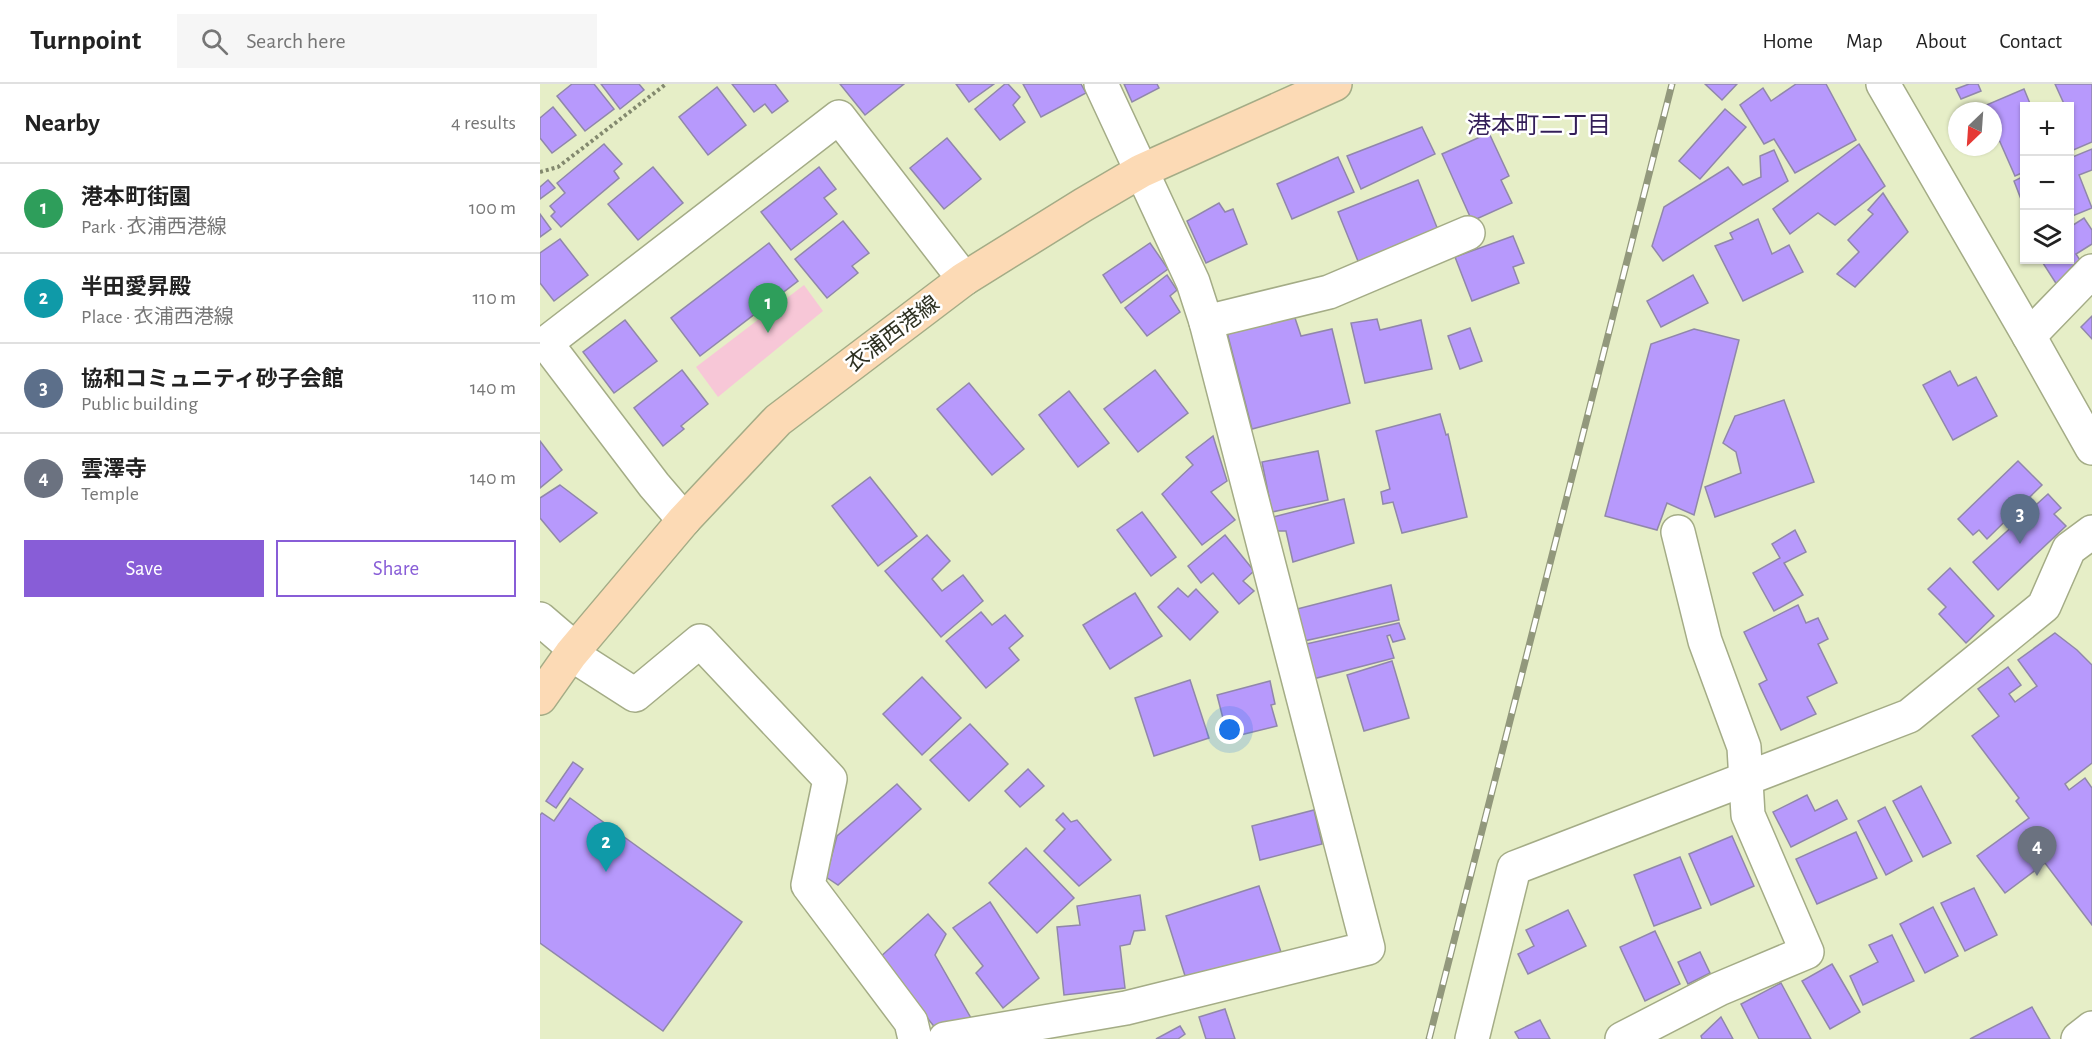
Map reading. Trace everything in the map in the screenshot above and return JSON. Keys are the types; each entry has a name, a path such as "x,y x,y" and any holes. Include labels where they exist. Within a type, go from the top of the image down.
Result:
{"main road":[{"name":"衣浦西港線","path":"540,698 573,651 684,520 778,420 964,279 1141,171 1335,84"}],"street":[{"path":"945,1039 1126,1008 1368,948 1206,322 1193,282 1101,84"},
{"path":"1883,84 2092,448"},
{"path":"684,520 654,485 546,343 839,117 964,279"},
{"path":"1206,322 1329,292 1468,233"},
{"path":"2029,336 2092,271"},
{"path":"1622,1039 1719,989 1807,952 1748,815 1744,747 1705,641 1678,532"},
{"path":"1472,1039 1514,868 1909,716 2044,606 2069,549 2092,532"},
{"path":"540,619 573,651 635,695 700,640 830,779 808,885 911,1022 915,1039"},
{"path":"2078,1039 2092,1028"}],"path":[{"path":"540,172 558,167 666,84"}],"shaded area":[{"path":"804,285 823,311 718,397 696,367"}],"building":[{"path":"572,84 594,84 614,109 585,131 557,96"},
{"path":"601,84 639,84 644,90 620,109"},
{"path":"732,84 775,84 788,101 772,113 765,104 754,112"},
{"path":"840,84 904,84 865,115"},
{"path":"956,84 994,84 969,102"},
{"path":"1005,84 1008,84 1020,97 1013,105 1025,122 1000,140 975,109"},
{"path":"1023,84 1081,84 1086,93 1041,117"},
{"path":"1124,84 1157,84 1159,88 1132,102"},
{"path":"1705,84 1737,84 1722,100"},
{"path":"1796,84 1826,84 1856,140 1795,173 1774,139 1764,144 1740,105 1763,88 1771,101"},
{"path":"1969,84 1978,84 1981,91 1961,99 1956,89"},
{"path":"2055,84 2092,84 2092,142 2074,150 2074,102 2063,102"},
{"path":"717,87 746,125 708,155 679,117"},
{"path":"2024,89 2029,102 2020,102 2020,174 2015,176 2002,146 2002,102 1993,102"},
{"path":"553,107 576,135 552,153 540,138 540,118"},
{"path":"1725,109 1746,127 1700,179 1679,161"},
{"path":"1422,127 1435,154 1361,189 1347,156"},
{"path":"1489,133 1509,176 1501,180 1512,203 1472,221 1442,154"},
{"path":"947,138 981,179 944,209 910,168"},
{"path":"604,144 622,164 614,171 619,178 561,227 551,216 555,212 550,206 565,193 557,183"},
{"path":"1859,144 1885,186 1835,225 1818,213 1790,234 1773,209"},
{"path":"2092,149 2092,170 2079,175 2092,208 2074,215 2074,210 2074,156"},
{"path":"1774,150 1788,181 1663,261 1652,246 1664,207 1728,167 1743,185 1761,177 1760,156"},
{"path":"1338,157 1354,192 1292,219 1277,184"},
{"path":"653,167 683,203 638,240 608,204"},
{"path":"819,167 836,189 824,198 837,214 791,250 761,212"},
{"path":"2020,178 2020,197 2014,181"},
{"path":"548,180 555,188 540,199 540,187"},
{"path":"1418,180 1440,235 1360,266 1338,212"},
{"path":"1883,193 1908,232 1855,287 1837,274 1859,252 1848,240 1873,214 1868,210"},
{"path":"1219,203 1225,212 1233,209 1247,244 1206,263 1187,221"},
{"path":"540,214 551,229 540,237"},
{"path":"2084,218 2092,230 2092,244 2076,254 2087,271 2059,288 2044,264 2074,264 2074,224"},
{"path":"1758,219 1772,254 1789,245 1803,272 1743,301 1715,246 1733,239 1730,233"},
{"path":"843,221 869,253 852,266 858,273 827,298 795,259"},
{"path":"1513,236 1524,263 1513,267 1519,283 1472,301 1455,257"},
{"path":"560,239 588,275 554,301 540,283 540,253"},
{"path":"769,243 798,281 700,356 671,318"},
{"path":"1150,243 1168,269 1121,303 1103,275"},
{"path":"1167,275 1177,290 1170,296 1180,312 1147,336 1125,308"},
{"path":"1693,275 1708,303 1661,327 1647,301"},
{"path":"1294,315 1301,336 1332,329 1350,403 1252,429 1227,332"},
{"path":"2092,316 2092,339 2081,327"},
{"path":"1377,319 1380,330 1421,320 1432,369 1365,383 1351,323"},
{"path":"625,320 657,361 614,393 583,352"},
{"path":"1470,328 1482,361 1460,369 1448,336"},
{"path":"1694,329 1739,340 1694,515 1667,503 1657,530 1605,516 1651,344"},
{"path":"682,370 708,404 681,426 684,429 663,446 634,408"},
{"path":"1155,370 1188,413 1138,452 1104,409"},
{"path":"1950,371 1958,386 1976,377 1997,416 1953,440 1923,385"},
{"path":"969,383 1024,449 992,475 937,409"},
{"path":"1069,391 1109,443 1078,467 1039,415"},
{"path":"1784,400 1814,482 1715,517 1705,487 1741,473 1736,452 1723,443 1735,416"},
{"path":"1440,414 1446,435 1448,434 1467,517 1402,533 1393,502 1383,504 1381,492 1390,489 1376,431"},
{"path":"1213,436 1227,481 1211,492 1235,520 1202,545 1162,494 1193,465 1186,457"},
{"path":"540,441 562,470 540,488"},
{"path":"1318,451 1328,500 1272,512 1262,462"},
{"path":"2018,461 2042,485 1987,539 1979,530 1973,535 1958,519"},
{"path":"870,477 917,536 878,566 832,506"},
{"path":"560,485 597,513 560,542 540,518 540,498"},
{"path":"2048,494 2061,508 2054,514 2066,526 1998,590 1973,562"},
{"path":"1344,499 1354,543 1293,562 1286,531 1276,531 1273,517"},
{"path":"1142,512 1176,557 1151,576 1117,530"},
{"path":"1795,530 1806,552 1784,563 1803,595 1774,611 1753,573 1780,558 1772,544"},
{"path":"927,535 950,561 932,579 942,591 963,575 983,601 941,637 885,571"},
{"path":"1225,535 1254,571 1243,581 1254,591 1239,604 1213,573 1201,583 1188,566"},
{"path":"1950,568 1994,616 1966,643 1939,614 1946,607 1928,589"},
{"path":"1391,585 1399,620 1304,641 1297,609"},
{"path":"1178,588 1188,597 1196,589 1218,612 1190,640 1158,607"},
{"path":"1135,593 1162,636 1110,669 1083,625"},
{"path":"1798,605 1806,623 1818,618 1828,639 1818,644 1837,683 1807,697 1816,714 1781,730 1759,684 1767,680 1744,632"},
{"path":"981,612 992,625 1005,615 1023,636 1009,648 1019,660 986,688 946,641"},
{"path":"1399,623 1405,639 1393,642 1390,635 1387,636 1394,658 1313,679 1306,644"},
{"path":"2055,633 2092,665 2092,763 2065,784 2069,790 2085,778 2092,788 2092,925 2045,863 2005,893 1977,856 2029,818 2016,801 2019,798 1972,736 1999,716 1978,689 2008,667 2021,685 2009,694 2015,702 2037,686 2018,660"},
{"path":"1392,661 1409,718 1364,731 1347,675"},
{"path":"922,677 961,718 922,755 883,714"},
{"path":"1190,680 1209,738 1154,756 1135,698"},
{"path":"1270,681 1275,704 1271,705 1277,726 1228,738 1217,695"},
{"path":"970,724 1008,764 969,801 930,760"},
{"path":"573,762 583,769 556,808 546,801"},
{"path":"1028,769 1044,786 1020,807 1005,791"},
{"path":"897,784 921,809 838,885 826,877 837,836"},
{"path":"1921,786 1951,843 1923,857 1893,801"},
{"path":"1807,795 1815,811 1837,800 1847,819 1791,847 1773,812"},
{"path":"570,798 742,922 663,1031 540,943 540,815 542,813 554,821"},
{"path":"1885,807 1912,861 1886,875 1858,821"},
{"path":"1314,810 1322,844 1260,860 1252,826"},
{"path":"1063,813 1071,822 1077,820 1111,860 1079,886 1044,851 1065,829 1056,820"},
{"path":"1856,832 1877,878 1817,904 1796,859"},
{"path":"1732,836 1754,886 1711,905 1689,854"},
{"path":"1026,848 1074,898 1037,933 989,883"},
{"path":"1680,857 1701,908 1654,926 1634,875"},
{"path":"1259,886 1281,952 1187,982 1166,916"},
{"path":"1974,888 1997,935 1965,951 1941,903"},
{"path":"1140,895 1145,930 1134,931 1130,944 1120,946 1125,988 1064,995 1057,927 1080,925 1077,906"},
{"path":"990,902 1039,978 1003,1008 976,973 983,966 953,928"},
{"path":"1933,907 1958,956 1925,973 1900,924"},
{"path":"1568,910 1586,946 1528,974 1518,954 1534,946 1526,930"},
{"path":"928,914 946,934 935,955 971,1018 937,1030 879,958"},
{"path":"1655,931 1680,984 1645,1001 1620,947"},
{"path":"1892,935 1914,981 1863,1005 1850,976 1878,962 1869,945"},
{"path":"1700,952 1710,973 1688,984 1678,962"},
{"path":"1832,964 1860,1012 1830,1029 1802,981"},
{"path":"1781,983 1811,1039 1759,1039 1741,1004"},
{"path":"2032,1007 2050,1039 1970,1039"},
{"path":"1225,1009 1235,1039 1206,1039 1199,1017"},
{"path":"1721,1017 1733,1039 1702,1039 1701,1036"},
{"path":"1540,1020 1550,1039 1519,1039 1515,1032"},
{"path":"1180,1026 1185,1034 1178,1039 1156,1039"}],"railway":[{"path":"1429,1039 1672,84"}],"place":[{"name":"港本町街園","path":"768,333"},
{"name":"協和コミュニティ砂子会館","path":"2020,544"},
{"name":"半田愛昇殿","path":"606,872"},
{"name":"雲澤寺","path":"2037,876"}],"district":[{"name":"港本町二丁目","path":"1539,125"}]}
